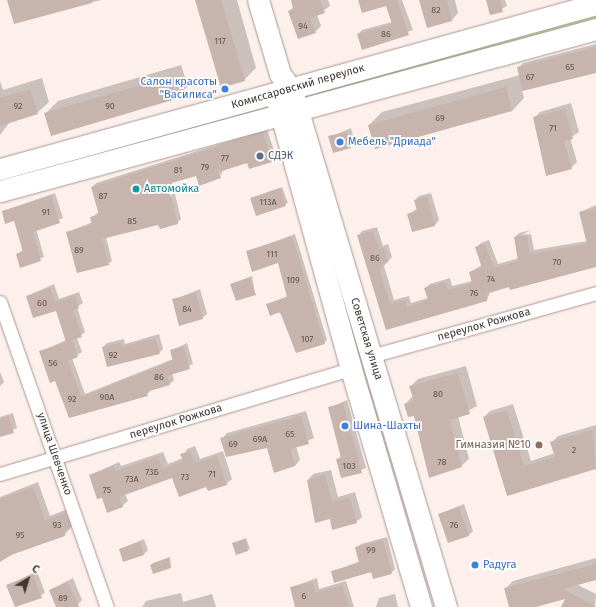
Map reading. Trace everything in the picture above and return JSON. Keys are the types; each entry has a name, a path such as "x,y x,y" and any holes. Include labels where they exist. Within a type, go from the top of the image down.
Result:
{"main road":[{"name":"Советская улица","path":"258,0 285,96 351,369 421,607"},
{"name":"Комиссаровский переулок","path":"0,170 285,96 596,4"},
{"name":"Комиссаровский переулок","path":"0,191 285,96 596,29"},
{"name":"Советская улица","path":"285,96 371,356 446,607"}],"street":[{"name":"переулок Рожкова","path":"371,356 596,293"},
{"name":"улица Шевченко","path":"0,302 57,459 107,607"},
{"name":"переулок Рожкова","path":"0,474 57,459 351,369"}],"green space":[{"path":"596,12 596,20 316,95 314,89"}],"building":[{"path":"7,0 92,0 92,3 14,24"},
{"path":"195,0 221,0 245,81 221,88"},
{"path":"291,0 320,0 325,13 310,18 316,33 298,39 288,11 293,9"},
{"path":"358,0 397,0 409,35 362,50 357,34 392,24 386,6 362,13"},
{"path":"419,0 447,0 452,21 427,28"},
{"path":"486,0 500,0 503,12 490,15"},
{"path":"596,47 596,73 522,91 517,67"},
{"path":"169,77 176,99 51,136 44,113"},
{"path":"506,87 512,111 375,149 368,125"},
{"path":"30,89 38,114 0,126 0,98"},
{"path":"565,109 573,139 564,141 572,169 546,176 533,117"},
{"path":"263,132 272,162 249,169 247,163 219,172 221,178 199,186 196,176 168,184 178,224 160,229 158,225 102,239 109,265 77,273 66,232 92,225 90,217 99,215 91,187"},
{"name":"Мебель \"Дриада\"","path":"347,132 351,148 333,153 328,136"},
{"path":"280,188 286,206 256,216 250,198"},
{"path":"51,196 60,223 33,232 41,261 20,268 16,254 23,252 14,221 5,224 2,211"},
{"path":"427,197 435,226 412,232 407,214 417,211 414,200"},
{"path":"596,208 596,267 510,290 509,287 486,294 487,301 386,330 357,235 373,231 379,249 384,248 388,262 381,265 380,271 390,304 405,300 407,307 428,300 424,288 445,282 448,290 472,283 469,272 482,268 475,247 485,244 494,268 518,261 514,237 527,234 530,254 587,244 579,212"},
{"path":"292,236 325,344 296,353 280,312 270,316 266,304 287,297 278,263 252,272 246,251"},
{"path":"250,278 256,295 236,301 230,284"},
{"path":"50,288 55,302 75,296 79,308 73,310 82,337 72,340 78,357 68,361 81,397 173,361 170,350 183,346 190,369 167,376 170,385 146,392 148,396 69,418 55,381 50,383 39,351 66,342 56,311 33,318 26,296"},
{"path":"196,293 203,319 179,326 172,299"},
{"path":"155,338 160,354 107,367 102,347 120,343 121,347"},
{"path":"458,373 470,414 450,420 462,467 429,478 414,416 408,417 404,404 414,401 409,386"},
{"path":"343,403 362,473 341,478 336,459 341,458 328,407"},
{"path":"507,410 524,466 555,457 550,442 592,430 596,469 507,496 483,417"},
{"path":"8,416 14,433 0,437 0,419"},
{"path":"301,416 309,444 290,449 295,466 274,473 267,448 226,457 220,438"},
{"path":"190,451 194,463 217,456 227,485 208,491 206,487 179,497 172,478 119,497 123,507 107,513 102,498 97,499 89,475 114,466 116,471 158,456 162,469 183,461 180,454"},
{"path":"325,475 332,502 350,497 357,523 332,530 330,519 315,523 307,480"},
{"path":"33,487 45,520 65,513 71,528 63,531 65,536 13,554 0,562 0,499"},
{"path":"459,507 469,536 448,543 438,514"},
{"path":"245,539 248,551 236,555 232,543"},
{"path":"383,540 392,574 373,579 371,572 334,583 331,571 359,563 355,547"},
{"path":"140,542 144,555 123,562 119,549"},
{"path":"168,558 171,568 153,574 150,565"},
{"path":"596,564 596,580 563,589 596,607 561,607 565,599 536,607 509,607 504,588"},
{"path":"33,575 42,598 15,607 6,585"},
{"path":"68,582 79,607 56,607 49,590"},
{"path":"313,582 315,593 342,585 349,607 295,607 290,587"}],"place":[{"name":"Салон красоты \"Василиса\"","path":"225,89"},
{"name":"Мебель \"Дриада\"","path":"340,142"},
{"name":"СДЭК","path":"260,156"},
{"name":"Автомойка","path":"136,189"},
{"name":"Шина-Шахты","path":"345,426"},
{"name":"Гимназия №10","path":"539,445"},
{"name":"Радуга","path":"475,565"}]}
